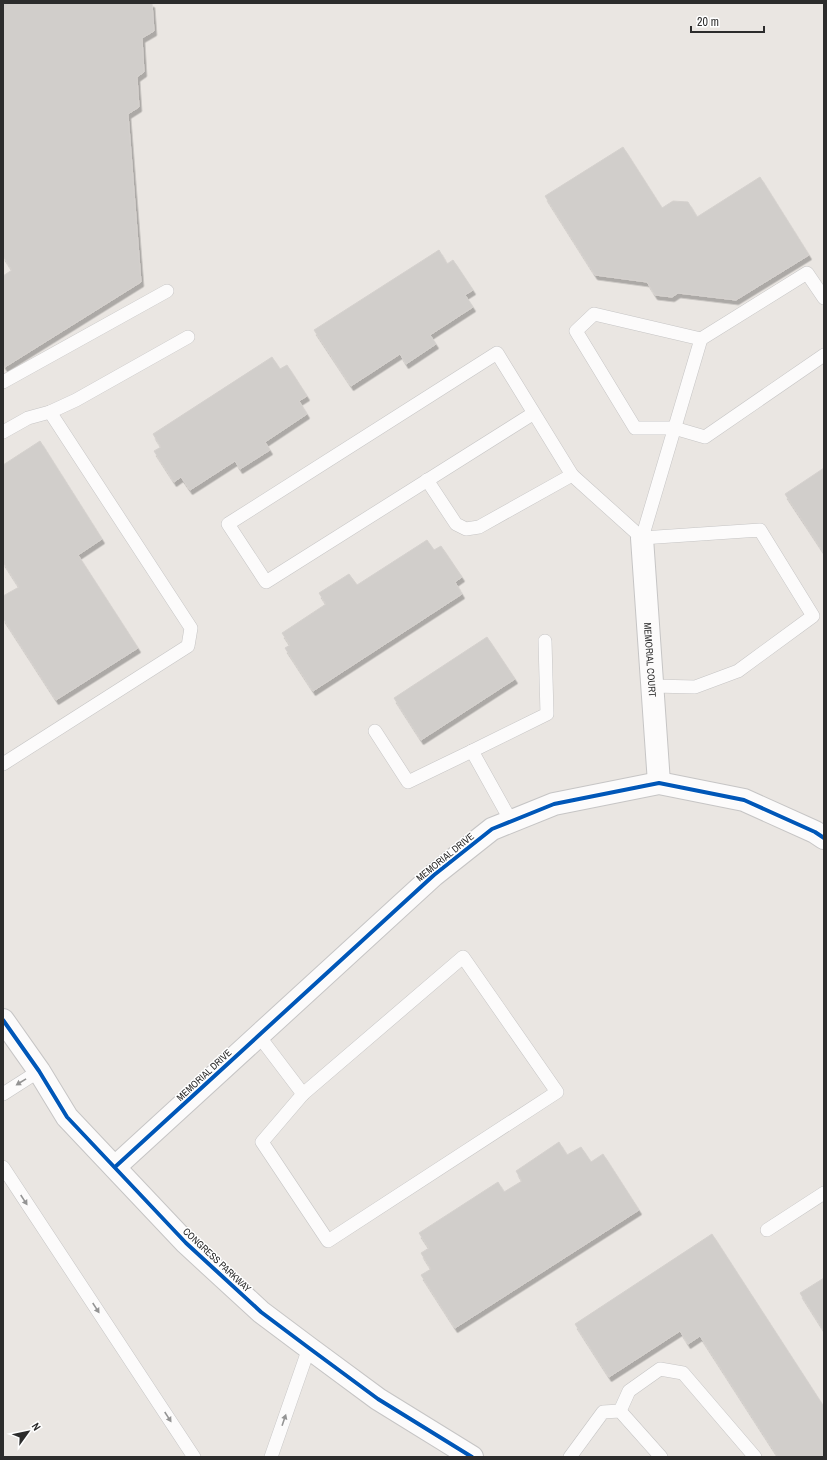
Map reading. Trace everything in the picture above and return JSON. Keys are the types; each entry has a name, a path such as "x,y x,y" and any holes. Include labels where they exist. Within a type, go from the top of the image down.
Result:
{"street":[{"name":"MEMORIAL COURT","path":"642,538 659,783"},
{"name":"MEMORIAL DRIVE","path":"115,1167 434,875 492,829 554,804 659,783 744,800 815,832 824,838"},
{"name":"CONGRESS PARKWAY","path":"3,1020 39,1071 67,1117 186,1243 261,1312 309,1348 378,1399 472,1457"}],"lane":[{"path":"642,538 701,339 807,273 824,298"},
{"path":"3,382 167,291"},
{"path":"701,339 594,314 576,331 635,428 674,428 705,436 824,355"},
{"path":"3,432 28,418 50,412 76,400 188,337"},
{"path":"534,413 266,582 228,524 497,353 534,413 572,475 642,538 760,530 813,616 738,671 695,687 653,686"},
{"path":"3,764 188,646 191,628 50,412"},
{"path":"427,480 456,524 466,529 479,528 572,475"},
{"path":"375,731 408,782 546,714 544,641"},
{"path":"472,751 511,821"},
{"path":"463,957 557,1092 328,1241 262,1142 303,1094 463,957"},
{"path":"259,1036 303,1094"},
{"path":"3,1094 39,1071"},
{"path":"3,1167 194,1457"},
{"path":"767,1230 824,1193"},
{"path":"271,1457 309,1348"},
{"path":"620,1411 629,1391 660,1369 683,1373 755,1457"},
{"path":"570,1457 603,1412 620,1411"},
{"path":"620,1411 661,1457"}],"building":[{"path":"3,3 152,3 154,31 142,38 144,72 137,77 139,107 128,114 141,282 5,367 3,364 3,276 12,270 3,256"},
{"path":"623,147 662,208 673,201 688,202 697,217 760,177 809,255 736,300 678,293 672,297 655,295 647,282 595,275 545,196"},
{"path":"439,250 447,264 453,260 473,290 465,295 473,307 430,335 436,344 406,364 400,354 351,386 314,330"},
{"path":"272,357 280,369 287,365 307,396 299,401 307,414 265,442 270,450 240,469 235,461 190,490 181,477 174,482 154,451 161,447 153,434"},
{"path":"40,441 102,539 78,555 138,648 56,700 3,618 3,596 19,587 3,562 3,465"},
{"path":"824,468 824,553 785,494"},
{"path":"427,540 434,550 441,546 462,577 455,582 462,594 313,691 285,648 290,645 282,633 326,604 319,593 349,574 357,585"},
{"path":"487,637 515,679 421,740 394,698"},
{"path":"559,1142 567,1155 581,1147 591,1162 603,1154 639,1210 455,1328 421,1275 431,1269 421,1253 429,1248 419,1233 498,1182 504,1192 522,1181 516,1171"},
{"path":"712,1234 824,1407 824,1457 778,1457 700,1336 688,1344 680,1331 609,1377 575,1324"},
{"path":"824,1278 824,1331 800,1293"}],"cycle path":[{"path":"115,1167 434,875 492,829 554,804 659,783 744,800 815,832 824,838"},
{"path":"3,1020 39,1071 67,1117 186,1243 261,1312 309,1348 378,1399 472,1457"}]}
